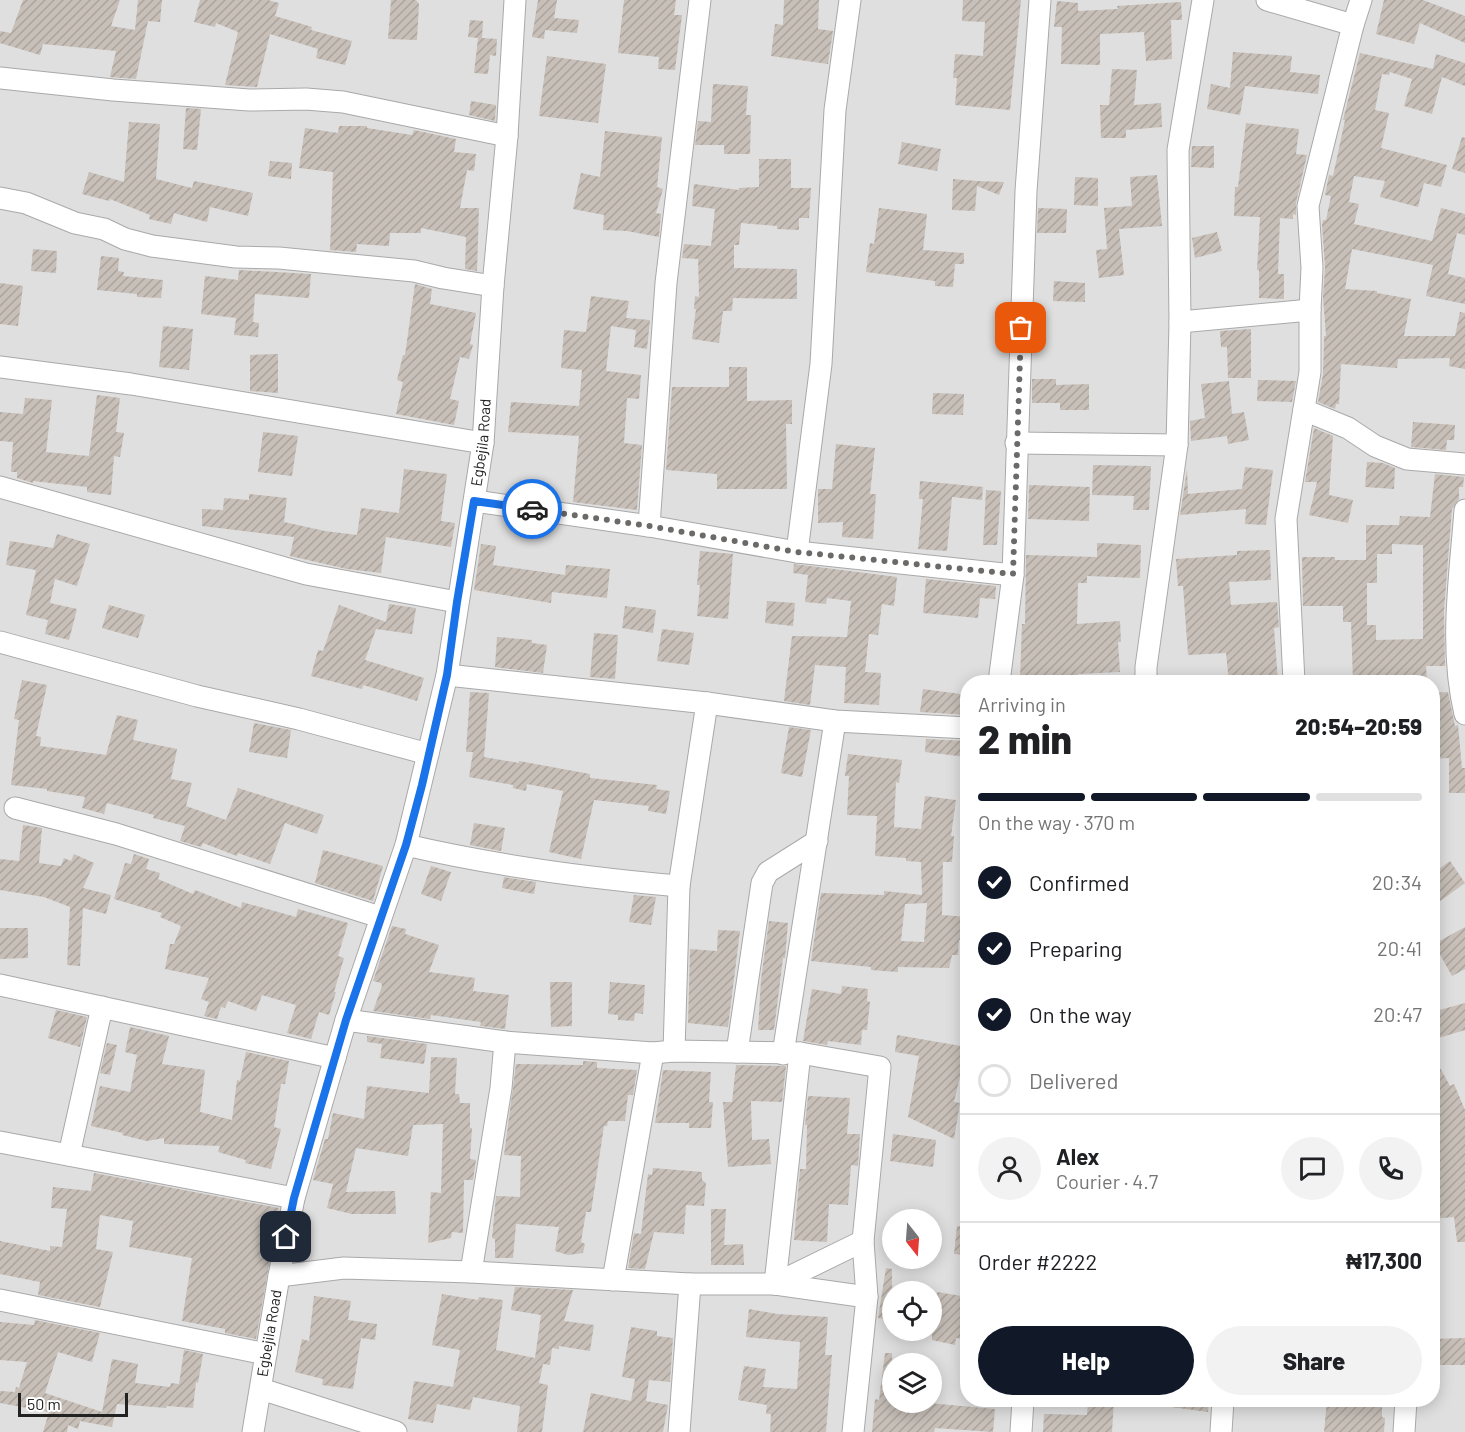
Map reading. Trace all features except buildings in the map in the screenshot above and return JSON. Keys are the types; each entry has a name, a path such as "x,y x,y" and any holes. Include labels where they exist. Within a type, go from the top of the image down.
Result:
{"street":[{"name":"Egbejila Road","path":"253,1432 294,1198 346,1020 406,845 447,675 483,443 493,286 507,136 515,0"},
{"path":"649,526 666,283 700,0"},
{"path":"797,552 820,364 835,110 850,0"},
{"path":"1000,675 1013,574 1026,191 1040,0"},
{"path":"1146,675 1177,445 1178,150 1203,0"},
{"path":"1267,0 1353,25"},
{"path":"1294,675 1286,519 1310,372 1312,268 1308,206 1361,0"},
{"path":"0,78 113,90 249,100 306,99 343,102 507,136"},
{"path":"0,198 26,203 75,223 104,229 125,239 152,246 236,257 279,258 414,270 443,278 493,286"},
{"path":"1179,322 1310,310"},
{"path":"0,367 131,384 483,443"},
{"path":"1304,410 1348,428 1375,446 1407,459 1465,464"},
{"path":"1016,443 1177,445"},
{"path":"0,487 306,574 457,602"},
{"path":"474,501 649,526 797,552 1013,574"},
{"path":"1465,510 1458,612 1465,714"},
{"path":"0,642 197,696 299,719 428,754"},
{"path":"447,675 707,703 835,721 960,728"},
{"path":"674,1051 679,886 707,703"},
{"path":"775,1284 792,1054 817,841 835,721"},
{"path":"15,808 106,831 380,917"},
{"path":"737,1052 762,883 768,872 817,841"},
{"path":"406,845 472,861 508,864 583,877 679,886"},
{"path":"0,986 335,1058"},
{"path":"69,1155 102,1007"},
{"path":"346,1020 505,1042 653,1053 674,1051 792,1054 880,1067 863,1241 867,1297 853,1432"},
{"path":"471,1272 501,1088 505,1042"},
{"path":"613,1281 653,1053"},
{"path":"0,1142 294,1198"},
{"path":"775,1284 863,1241"},
{"path":"279,1276 344,1268 471,1272 613,1281 775,1284 867,1297"},
{"path":"678,1432 690,1284"},
{"path":"0,1300 266,1354"},
{"path":"261,1389 396,1432"},
{"path":"1021,1432 1023,1407"},
{"path":"1221,1432 1223,1407"},
{"path":"1404,1432 1406,1407"}],"shaded area":[{"path":"0,0 1465,0 1465,1432 0,1432"}],"way so far":[{"path":"532,509 649,526 797,552 1013,574 1021,328"}],"route":[{"path":"286,1237 294,1198 346,1020 406,845 422,785 447,675 474,501 532,509"}]}
